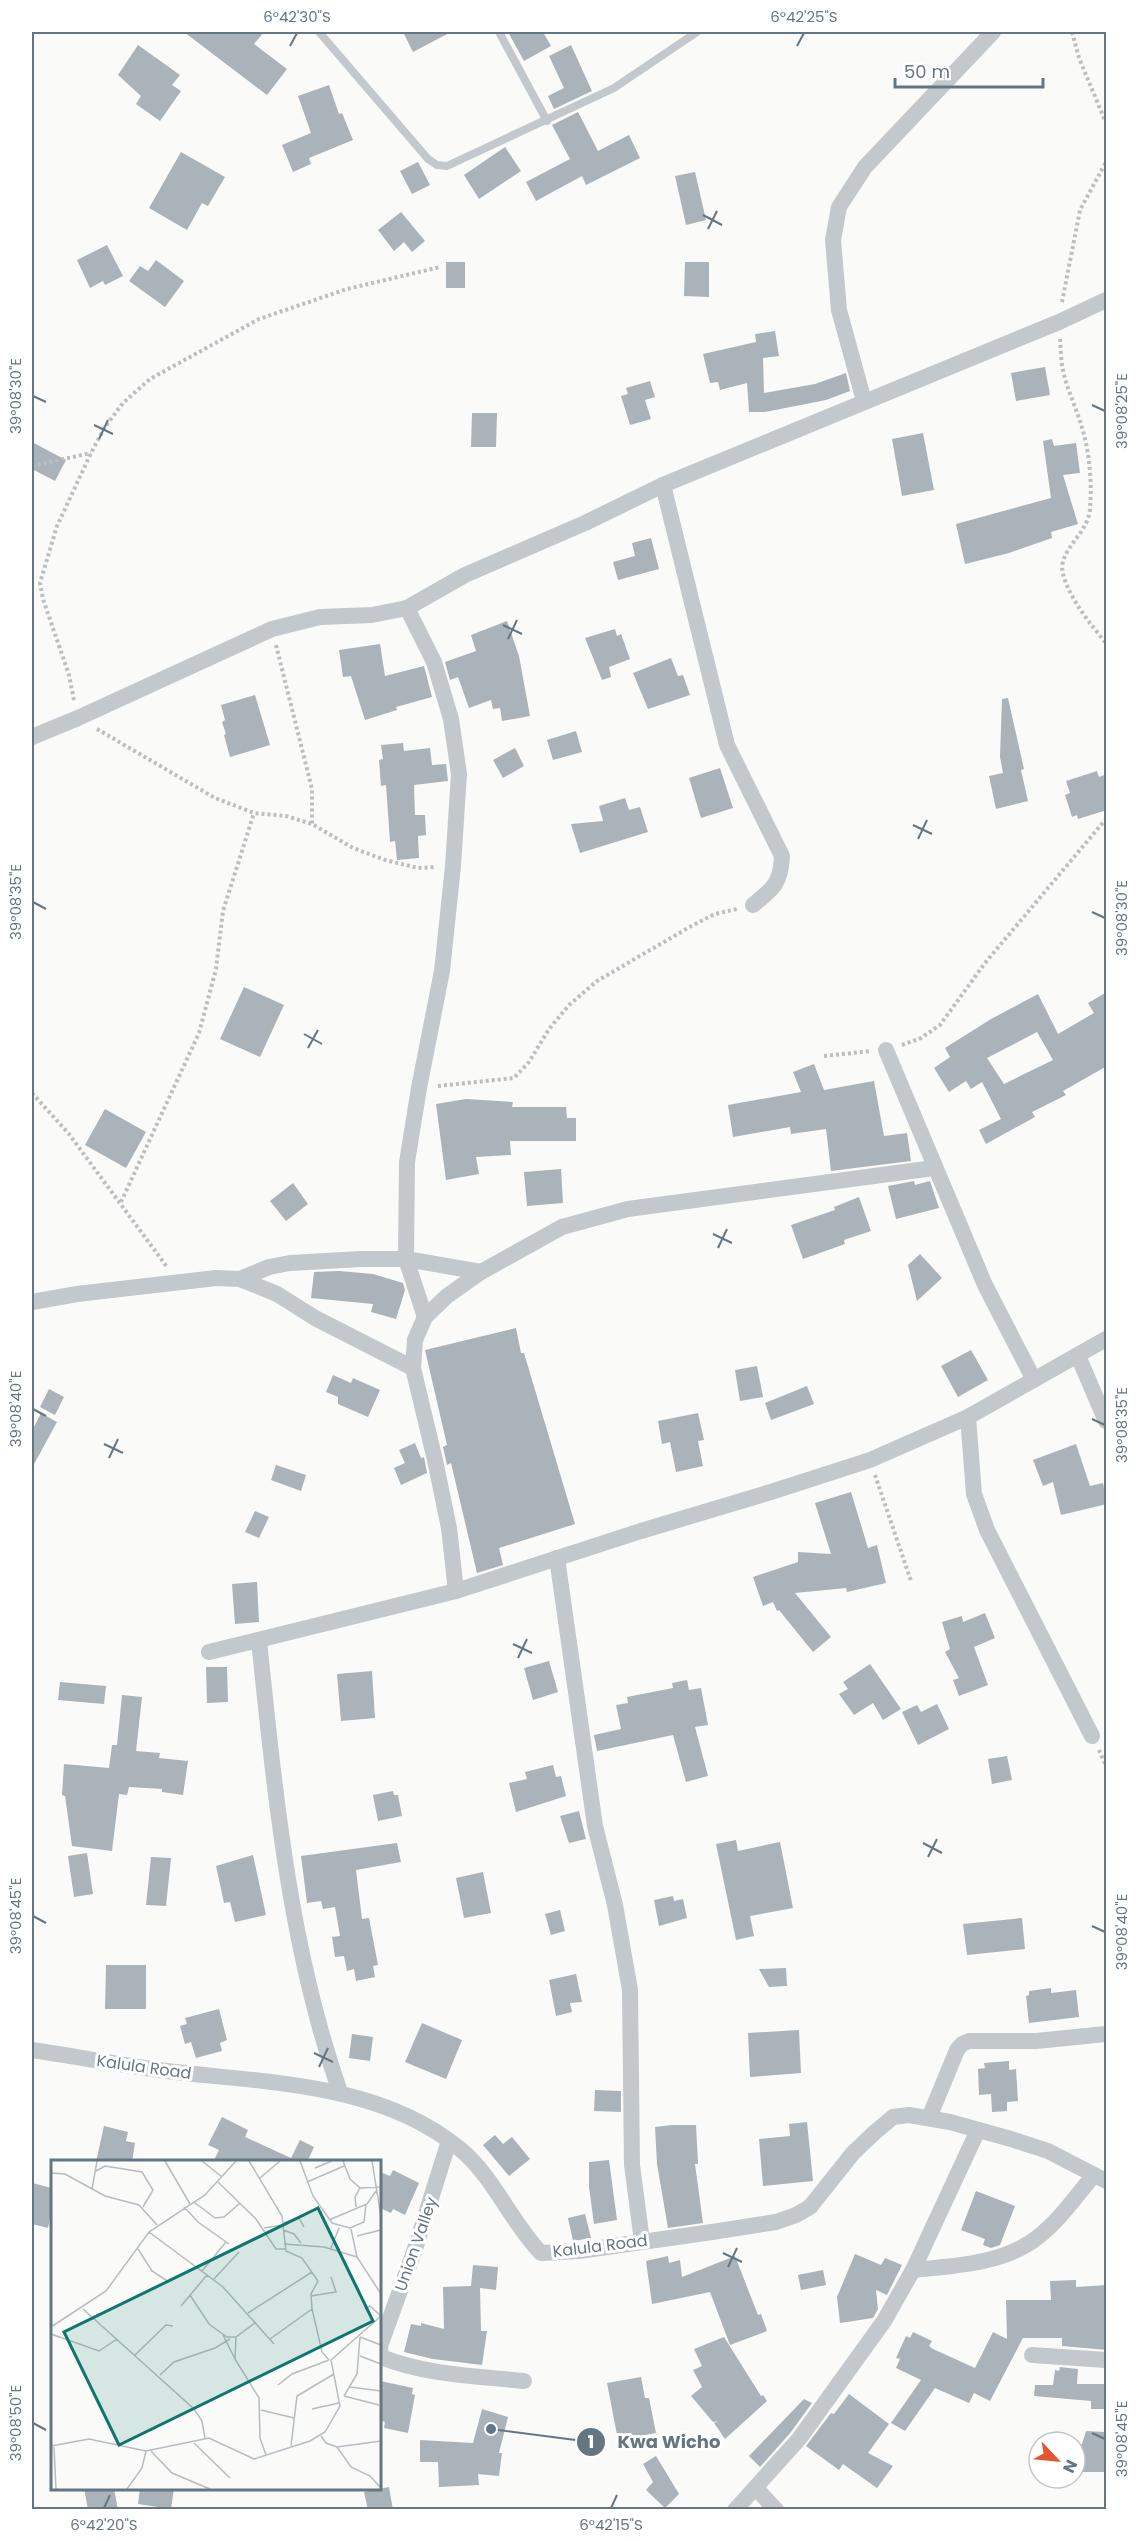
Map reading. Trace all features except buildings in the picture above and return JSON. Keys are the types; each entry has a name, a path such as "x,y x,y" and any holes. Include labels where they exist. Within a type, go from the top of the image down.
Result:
{"street":[{"path":"864,401 839,310 833,240 839,207 865,167 993,32"},
{"path":"32,737 272,629 320,617 372,615 407,608 465,575 585,523 663,485 1059,322 1107,300"},
{"path":"663,485 727,745 782,856 781,872 773,889 753,905"},
{"path":"407,608 434,662 451,719 459,774 453,866 442,971 407,1162 406,1259 425,1317"},
{"path":"886,1050 985,1285 1034,1380"},
{"path":"456,1591 449,1528 413,1368 415,1340 425,1317 447,1296 481,1272 562,1227 628,1209 934,1167"},
{"path":"240,1279 268,1268 291,1263 406,1259 481,1272"},
{"path":"32,1302 77,1294 216,1278 240,1279 277,1294 315,1318 413,1368"},
{"path":"209,1652 456,1591 870,1460 968,1417 1107,1339"},
{"path":"1078,1356 1107,1422"},
{"path":"968,1417 974,1494 987,1530 1092,1736"},
{"path":"557,1558 595,1826 615,1905 630,1990 632,2165 642,2241"},
{"path":"259,1641 280,1838 320,2035 340,2092"},
{"path":"929,2118 957,2050 962,2044 969,2041 1036,2041 1107,2034"},
{"name":"Kalula Road","path":"32,2050 158,2070 340,2092 431,2127 462,2150 486,2178 541,2253 579,2250 776,2222 796,2215 810,2207 853,2153 893,2117 909,2115 929,2118 978,2130 1048,2151 1100,2178"},
{"path":"735,2510 799,2439 884,2322 913,2270 978,2130"},
{"name":"Union Valley","path":"381,2343 414,2252 449,2141"},
{"path":"913,2270 986,2260 1020,2249 1038,2238 1100,2178"},
{"path":"1032,2355 1107,2360"},
{"name":"Union Valley","path":"381,2357 394,2362 470,2378 524,2381"},
{"path":"756,2488 776,2510"}],"lane":[{"path":"319,32 428,159 437,165 447,166 614,88 697,32"},
{"path":"499,32 547,120"}],"path":[{"path":"1072,32 1079,58 1107,123"},
{"path":"1107,162 1080,210 1059,322 1063,373 1084,433 1090,478 1090,512 1078,539 1067,550 1063,560 1063,573 1074,597 1107,643"},
{"path":"440,267 347,289 259,319 150,379 123,403 105,427 57,526 40,583 43,599 69,675 78,718 215,798 254,813 286,816 312,824 353,848 385,860 418,868 453,866"},
{"path":"32,466 91,453"},
{"path":"272,629 312,789 312,824"},
{"path":"121,1202 200,1033 216,969 223,911 254,813"},
{"path":"824,1056 886,1050 921,1038 940,1025 985,963 1107,819"},
{"path":"419,1088 514,1078 529,1062 549,1029 569,1005 597,981 715,914 753,905"},
{"path":"32,1093 69,1134 179,1283"},
{"path":"870,1460 911,1581"}],"place":[{"name":"Kwa Wicho","path":"491,2429"}]}
